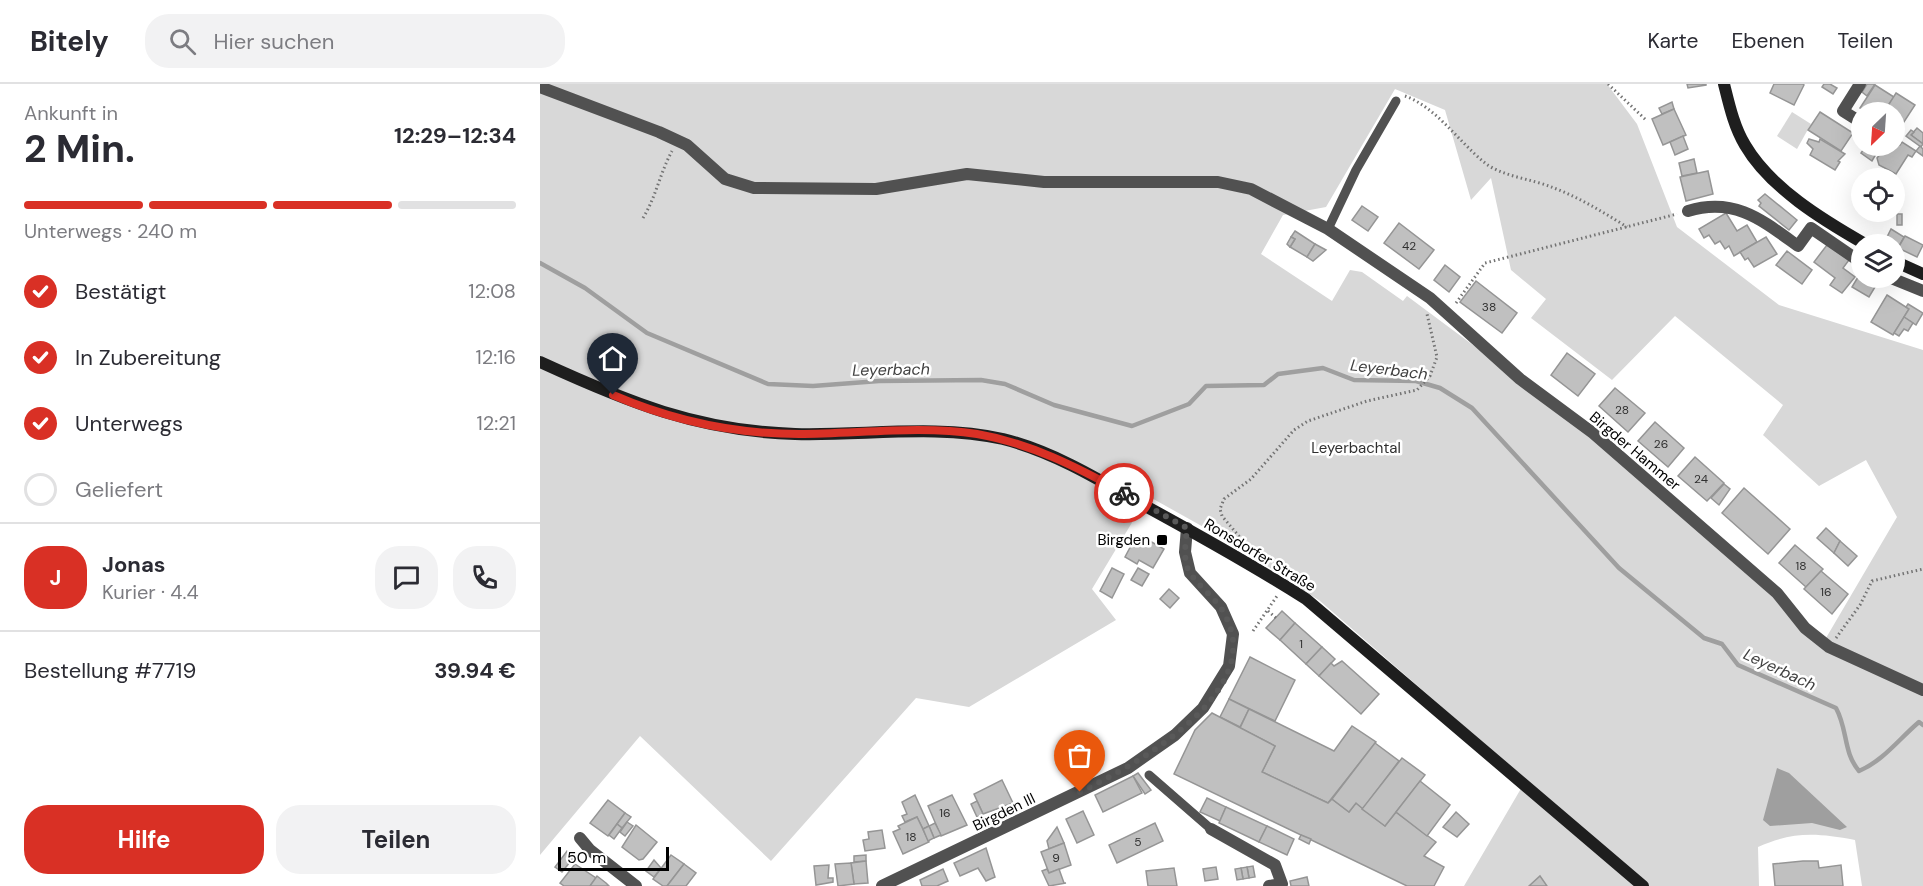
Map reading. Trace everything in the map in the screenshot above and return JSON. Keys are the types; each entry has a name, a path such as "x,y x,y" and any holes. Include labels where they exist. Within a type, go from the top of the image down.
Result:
{"main road":[{"path":"1724,84 1739,132 1755,159 1787,190 1851,234"},
{"path":"1905,266 1923,274"},
{"name":"Ronsdorfer Straße","path":"540,362 629,402 736,430 797,434 945,432 1002,439 1023,445 1087,472 1247,561 1306,599 1642,886"}],"street":[{"path":"1851,116 1843,111 1860,84"},
{"name":"Birgder Hammer","path":"540,87 678,141 697,153 725,179 754,188 876,189 967,174 1044,182 1218,182 1251,189 1328,230 1411,284 1449,314 1520,379 1593,433 1777,593 1805,628 1829,647 1923,690"},
{"path":"1688,211 1718,207 1754,214 1798,246 1811,228 1851,255"},
{"path":"1905,284 1923,291"},
{"name":"Birgden III","path":"882,886 897,883 1128,768 1175,735 1203,708 1229,666 1233,634 1221,607 1190,573 1185,552 1187,528"},
{"path":"1211,829 1275,865 1282,884 1269,886"},
{"path":"580,838 590,850 636,886"}],"lane":[{"path":"1328,230 1356,170 1396,101"},
{"path":"1149,775 1211,829"}],"path":[{"path":"1608,84 1646,120"},
{"path":"1396,101 1403,96 1419,101 1488,165 1553,187 1592,205 1627,227"},
{"path":"643,218 654,200 665,165 678,141"},
{"path":"1449,314 1485,263 1688,211"},
{"path":"1247,561 1252,553 1225,521 1220,509 1224,499 1251,479 1294,430 1323,414 1417,390 1430,376 1436,365 1437,348 1422,304"},
{"path":"1829,647 1860,605 1872,581 1923,568"},
{"path":"1253,631 1278,594"},
{"path":"1268,611 1277,619"}],"green space":[{"name":"Leyerbachtal","path":"540,84 1607,84 1637,124 1677,227 1779,305 1923,350 1923,886 1862,886 1855,840 1806,835 1783,838 1758,847 1759,886 1464,886 1526,780 1320,601 1232,543 1148,496 1092,589 1116,620 969,707 916,698 771,861 640,736 540,855","holes":["1395,89 1445,110 1471,200 1491,178 1511,270 1546,299 1531,318 1612,380 1675,316 1783,405 1763,435 1819,486 1866,460 1897,517 1826,638 1575,421 1407,296 1403,301 1362,272 1350,270 1332,301 1261,254 1283,215 1326,207"]},
{"path":"1792,112 1811,124 1797,149 1777,136"}],"shaded area":[{"path":"1777,768 1789,773 1847,827 1840,830 1812,823 1770,826 1763,820"}],"building":[{"path":"1687,84 1706,84 1706,85 1688,88"},
{"path":"1774,84 1804,85 1794,105 1770,93"},
{"path":"1824,84 1837,88 1833,94 1822,87"},
{"path":"1867,84 1875,84 1867,96 1862,92"},
{"path":"1875,85 1894,97 1891,102 1864,102"},
{"path":"1896,93 1915,105 1905,120 1905,102 1890,102"},
{"path":"1672,102 1674,109 1662,114 1659,108"},
{"path":"1674,109 1686,135 1663,145 1652,119"},
{"path":"1820,112 1851,132 1851,136 1841,151 1808,130"},
{"path":"1917,128 1923,133 1923,144 1911,135"},
{"path":"1911,130 1914,132 1911,135 1923,144 1921,147 1906,136"},
{"path":"1683,136 1688,149 1675,155 1670,142"},
{"path":"1809,139 1819,142 1820,139 1845,154 1838,161 1840,162 1835,170 1810,155 1813,149 1807,143"},
{"path":"1905,144 1916,151 1912,157 1908,155 1900,168 1885,168 1879,165 1879,156 1905,156"},
{"path":"1920,146 1923,149 1923,156 1916,151"},
{"path":"1865,156 1875,156 1872,161"},
{"path":"1694,159 1697,173 1682,176 1679,163"},
{"path":"1708,171 1713,194 1686,201 1680,177"},
{"path":"1765,194 1797,220 1789,230 1759,206 1761,203 1758,200"},
{"path":"1362,206 1378,217 1368,231 1352,220"},
{"path":"1726,213 1737,231 1747,225 1757,242 1734,256 1729,246 1725,249 1720,241 1715,244 1709,235 1704,238 1699,229"},
{"path":"1399,223 1434,250 1419,269 1384,243"},
{"path":"1891,229 1899,234 1888,234"},
{"path":"1295,231 1315,244 1307,257 1290,247 1295,239 1291,237"},
{"path":"1905,236 1923,245 1917,257 1905,251"},
{"path":"1291,237 1295,239 1290,247 1287,244"},
{"path":"1766,237 1777,254 1754,267 1748,258 1745,260 1740,252"},
{"path":"1315,244 1326,250 1313,261 1307,257"},
{"path":"1827,245 1849,260 1843,268 1851,274 1851,282 1842,293 1830,285 1835,278 1814,262"},
{"path":"1787,251 1812,270 1802,284 1776,265"},
{"path":"1445,265 1460,277 1449,292 1434,280"},
{"path":"1476,281 1517,313 1502,333 1460,302"},
{"path":"1854,288 1874,288 1869,297"},
{"path":"1887,295 1909,309 1893,335 1871,322"},
{"path":"1908,304 1923,313 1916,325 1904,317 1909,309 1906,307"},
{"path":"1904,317 1913,323 1908,331 1904,329 1899,336 1894,333"},
{"path":"1567,353 1595,374 1578,396 1551,375"},
{"path":"1615,388 1645,413 1628,432 1599,406"},
{"path":"1655,422 1684,448 1668,467 1638,441"},
{"path":"1695,457 1724,483 1707,501 1678,476"},
{"path":"1724,484 1730,489 1719,505 1711,498"},
{"path":"1744,488 1790,529 1768,554 1722,513"},
{"path":"1826,528 1840,541 1834,553 1817,538"},
{"path":"1141,536 1164,549 1153,568 1139,560 1137,564 1125,557 1133,542 1137,544"},
{"path":"1840,541 1857,556 1848,566 1834,553"},
{"path":"1795,545 1823,569 1806,587 1779,563"},
{"path":"1112,568 1124,574 1112,598 1100,591"},
{"path":"1138,568 1149,574 1142,586 1131,580"},
{"path":"1821,571 1848,594 1832,614 1804,589"},
{"path":"1169,589 1179,598 1170,608 1160,599"},
{"path":"1282,611 1295,623 1280,640 1266,628"},
{"path":"1295,623 1322,647 1306,664 1280,640"},
{"path":"1322,647 1335,659 1319,676 1306,664"},
{"path":"1250,657 1295,680 1275,721 1229,699"},
{"path":"1342,661 1379,694 1361,714 1319,676 1331,663 1334,666"},
{"path":"1229,699 1249,709 1240,727 1220,717"},
{"path":"1249,709 1334,751 1352,726 1376,742 1328,803 1262,772 1275,746 1240,728"},
{"path":"1212,713 1275,746 1262,772 1328,803 1332,799 1349,812 1356,803 1385,826 1396,812 1436,842 1424,856 1444,867 1434,886 1407,886 1174,774 1195,730"},
{"path":"1375,743 1399,761 1363,809 1356,803 1349,812 1332,799"},
{"path":"1402,758 1425,775 1385,826 1362,809"},
{"path":"1138,773 1151,790 1145,794 1133,776"},
{"path":"1133,776 1142,793 1103,812 1095,795"},
{"path":"1002,780 1013,803 983,814 974,794"},
{"path":"1420,781 1450,805 1427,836 1396,812"},
{"path":"915,795 929,826 923,829 917,817 905,822 902,816 907,814 902,802"},
{"path":"952,795 967,825 941,836 928,806"},
{"path":"1207,798 1226,807 1220,821 1200,812"},
{"path":"608,800 625,813 608,836 590,823"},
{"path":"977,801 983,814 977,817 971,804"},
{"path":"1226,807 1267,826 1259,842 1219,823"},
{"path":"1083,811 1094,835 1077,843 1066,819"},
{"path":"1456,812 1469,824 1457,837 1443,827"},
{"path":"625,813 631,817 622,828 617,824"},
{"path":"917,817 929,842 903,854 893,832 900,829 898,826"},
{"path":"627,822 633,826 625,836 620,832"},
{"path":"935,823 941,835 934,838 929,826"},
{"path":"1155,823 1163,841 1117,863 1109,845"},
{"path":"617,824 622,828 614,839 609,835"},
{"path":"636,825 657,842 643,859 639,860 622,847"},
{"path":"929,826 934,838 928,841 923,829"},
{"path":"1267,826 1294,839 1287,855 1259,842"},
{"path":"1057,827 1064,843 1049,849 1047,841"},
{"path":"882,830 885,848 865,851 863,840 869,839 868,832"},
{"path":"1301,835 1311,839 1309,844 1299,839"},
{"path":"1064,843 1071,865 1049,873 1041,852"},
{"path":"986,848 995,877 986,881 978,868 960,876 954,863"},
{"path":"567,851 574,857 562,872 555,867"},
{"path":"671,855 684,864 667,886 663,886 653,879"},
{"path":"866,855 866,861 854,862 854,856"},
{"path":"654,860 661,868 654,877 646,871"},
{"path":"866,861 868,883 854,884 851,863"},
{"path":"1818,861 1819,868 1841,865 1843,886 1775,886 1773,864"},
{"path":"851,863 854,884 838,886 835,864"},
{"path":"575,864 596,878 590,886 564,886 560,883"},
{"path":"684,864 696,873 686,886 667,886"},
{"path":"829,865 828,878 833,878 833,882 816,885 814,866"},
{"path":"1253,866 1255,877 1249,878 1247,867"},
{"path":"1216,867 1218,879 1205,881 1203,869"},
{"path":"1247,867 1249,878 1243,879 1241,868"},
{"path":"1174,868 1177,886 1148,886 1146,871"},
{"path":"1241,868 1243,879 1237,880 1235,869"},
{"path":"943,869 948,881 937,886 922,886 920,880"},
{"path":"1047,869 1049,873 1059,869 1066,883 1049,886 1042,871"},
{"path":"597,876 606,883 609,886 590,886"},
{"path":"1540,876 1547,886 1529,886"},
{"path":"1307,877 1309,886 1291,886 1290,881"}],"waterway":[{"name":"Leyerbach","path":"540,263 585,288 647,333 768,384 813,386 879,381 981,380 1005,384 1054,405 1132,426 1189,404 1206,386 1264,385 1278,374 1323,368 1354,380 1416,381 1440,388 1472,408 1619,568 1704,638 1722,644 1738,665 1836,708 1850,756 1859,771 1883,756 1919,722 1923,725"}],"way so far":[{"path":"1080,792 1128,768 1175,735 1203,708 1220,685 1229,666 1233,650 1233,634 1221,607 1190,573 1185,552 1187,528 1124,493"}],"place":[{"name":"Birgden","path":"1162,540"}],"route":[{"path":"613,395 670,415 736,430 797,434 945,432 1002,439 1047,454 1087,472 1124,493"}]}
